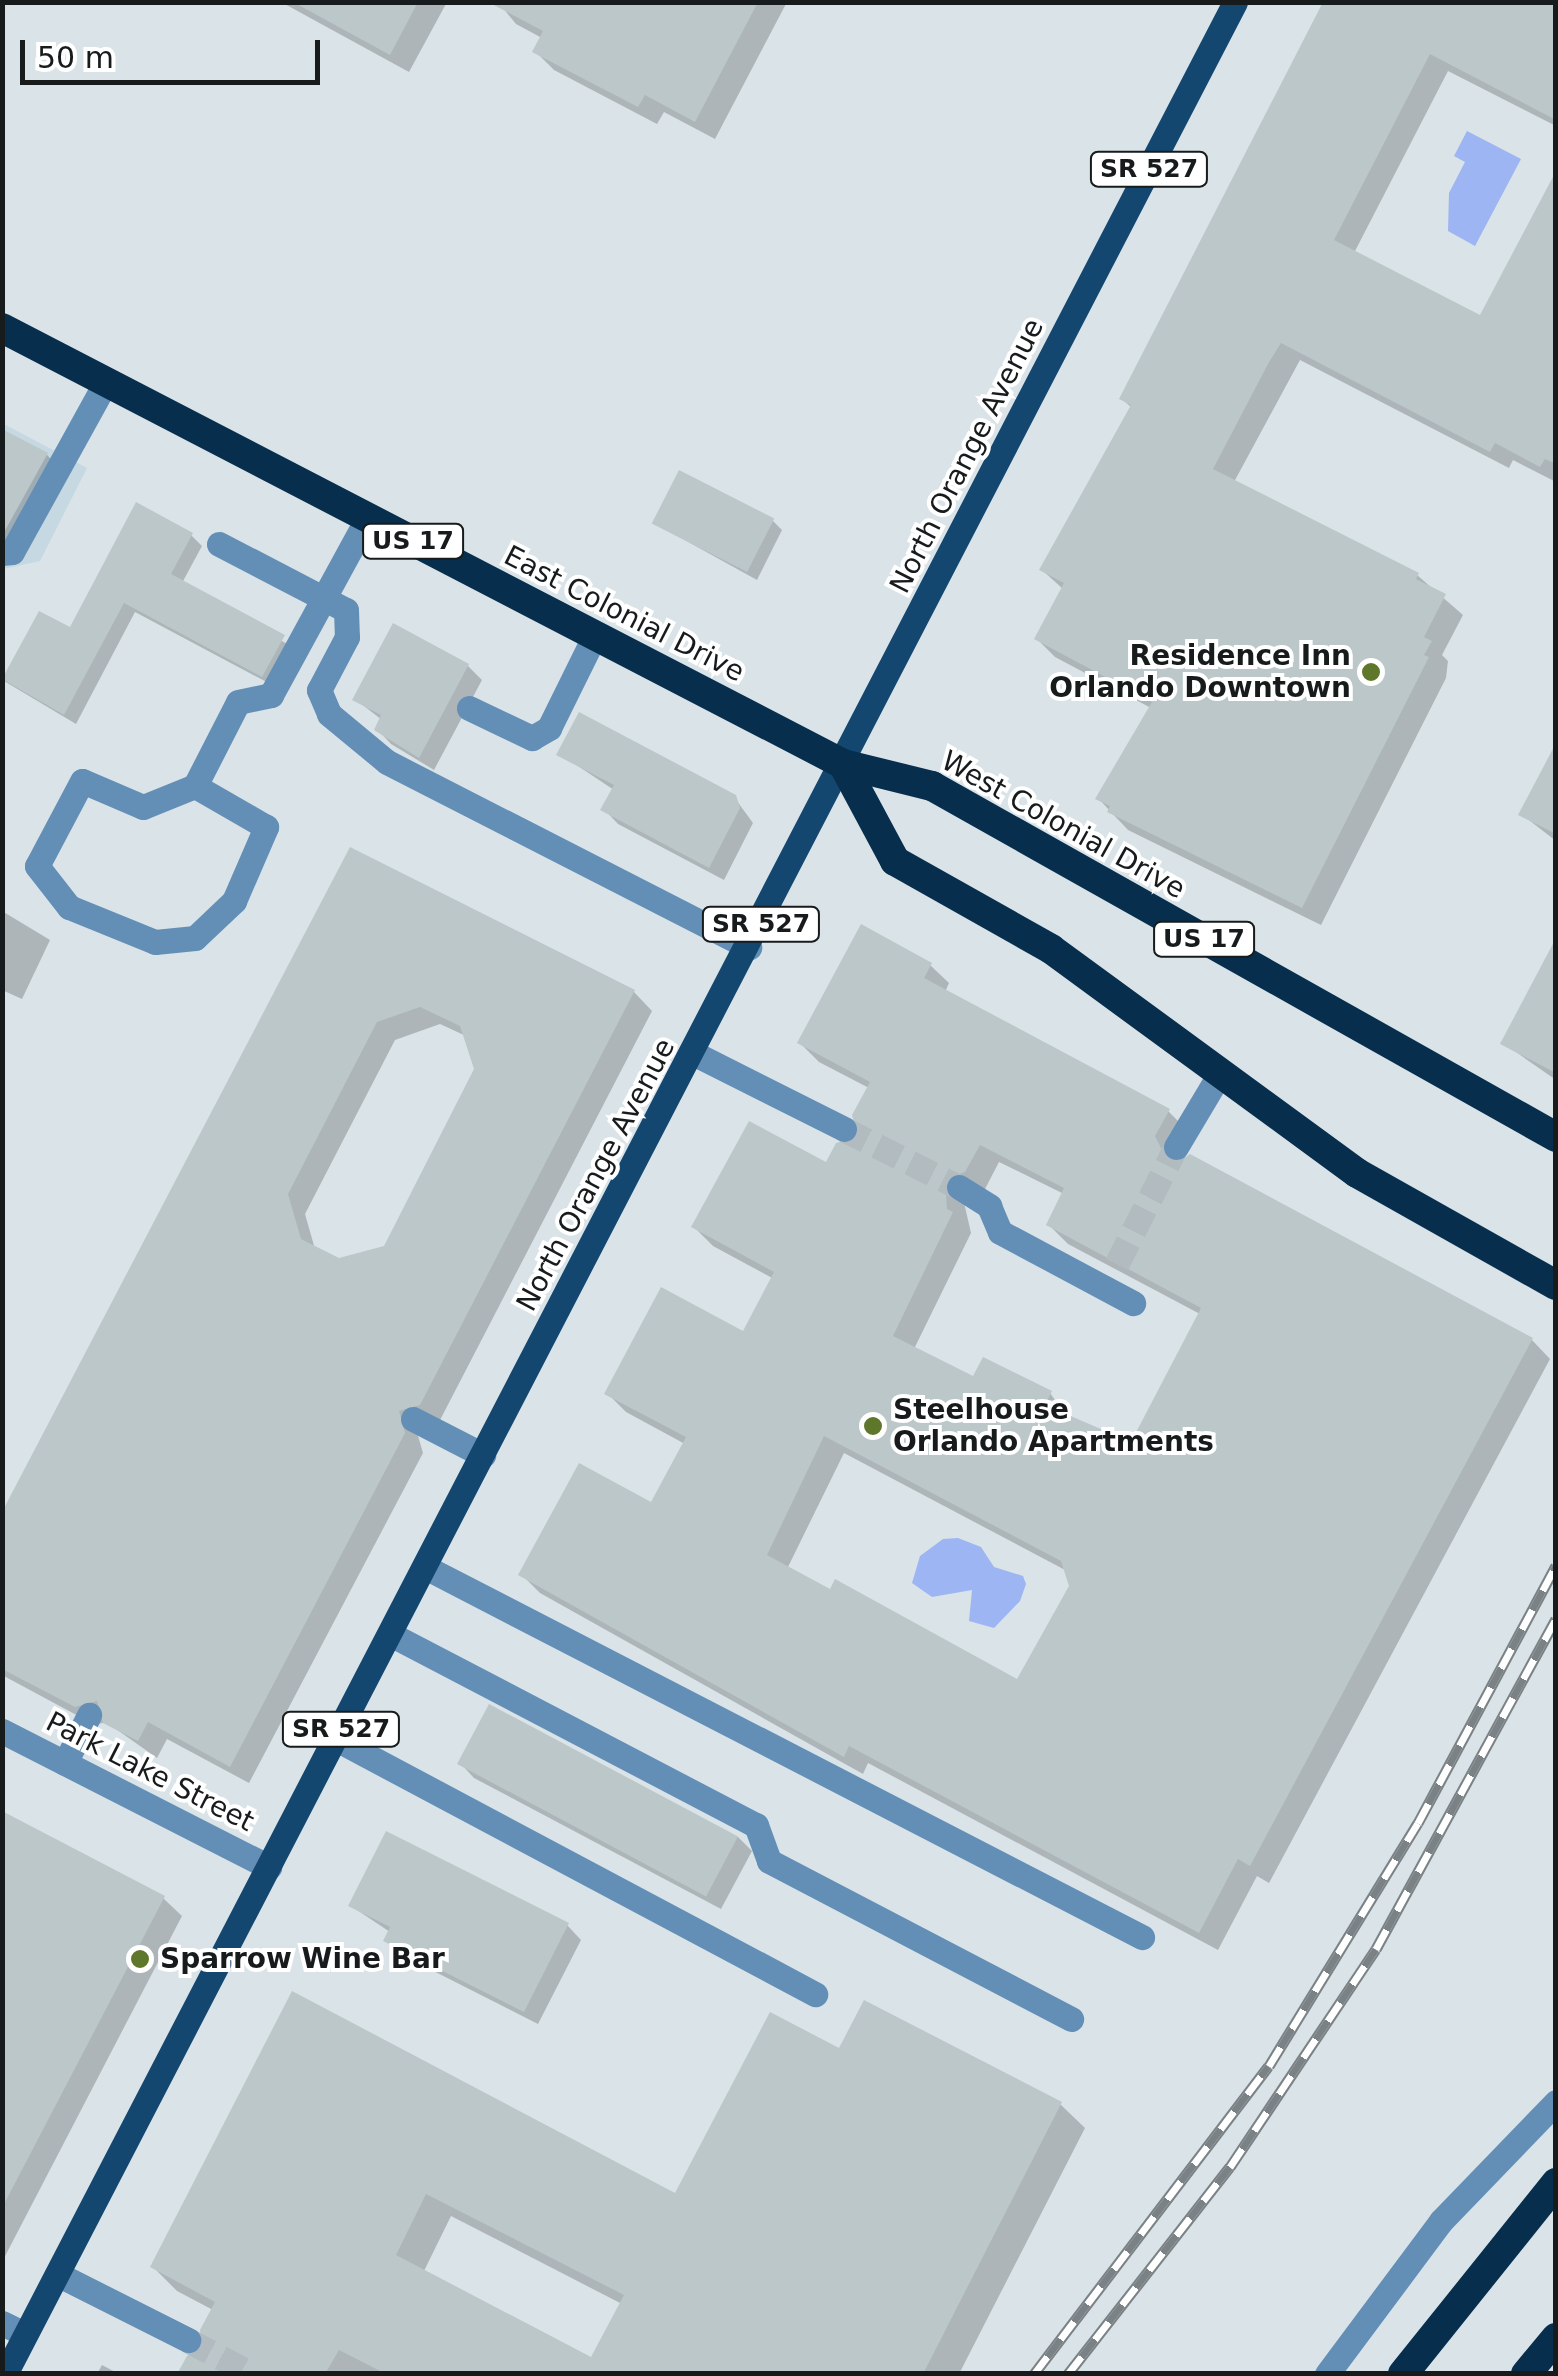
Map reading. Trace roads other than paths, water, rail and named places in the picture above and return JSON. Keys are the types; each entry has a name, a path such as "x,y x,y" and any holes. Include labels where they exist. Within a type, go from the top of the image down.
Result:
{"highway":[{"name":"East Colonial Drive","path":"2,328 843,764"},
{"path":"843,764 895,861 1051,949 1356,1174 1556,1285"},
{"name":"West Colonial Drive","path":"843,764 932,786 1556,1137"},
{"path":"1403,2374 1556,2183"},
{"path":"1526,2374 1556,2338"}],"main road":[{"name":"North Orange Avenue","path":"5,2374 14,2329 56,2274 749,948 1235,2"}],"street":[{"path":"2,553 12,552 106,382"},
{"path":"195,786 266,826 234,901 195,938 155,942 70,907 38,866 82,781 142,808 195,786 238,702 271,695 368,518"},
{"path":"219,544 346,610 347,637 319,690 329,714 387,762 749,948"},
{"path":"469,708 532,738 549,728 595,635"},
{"path":"694,1053 844,1128"},
{"path":"1176,1147 1219,1076"},
{"path":"959,1187 989,1206 1000,1232 1132,1303"},
{"path":"1104,1288 1117,1264"},
{"path":"413,1418 484,1455"},
{"path":"425,1568 1142,1937"},
{"path":"390,1634 756,1825 769,1861 1071,2018"},
{"path":"65,1762 89,1715"},
{"name":"Park Lake Street","path":"2,1731 269,1867"},
{"path":"336,1739 814,1994"},
{"path":"1327,2374 1441,2221 1556,2102"},
{"path":"56,2274 188,2340"}],"water":[{"path":"1467,131 1521,159 1475,246 1448,231 1449,193 1465,162 1454,156"},
{"path":"958,1538 981,1547 994,1567 1023,1576 1026,1584 1020,1601 994,1628 969,1621 972,1590 932,1597 912,1583 920,1556 943,1539"}],"tunnel":[{"path":"844,1129 959,1187"},
{"path":"1117,1264 1176,1147"},
{"path":"188,2340 252,2374"}],"railway":[{"path":"1034,2374 1269,2066 1418,1823 1556,1566"},
{"path":"1068,2374 1230,2167 1376,1949 1556,1619"}],"place":[{"name":"Residence Inn Orlando Downtown","path":"1371,672"},
{"name":"Steelhouse Orlando Apartments","path":"873,1426"},
{"name":"Sparrow Wine Bar","path":"140,1959"}]}
